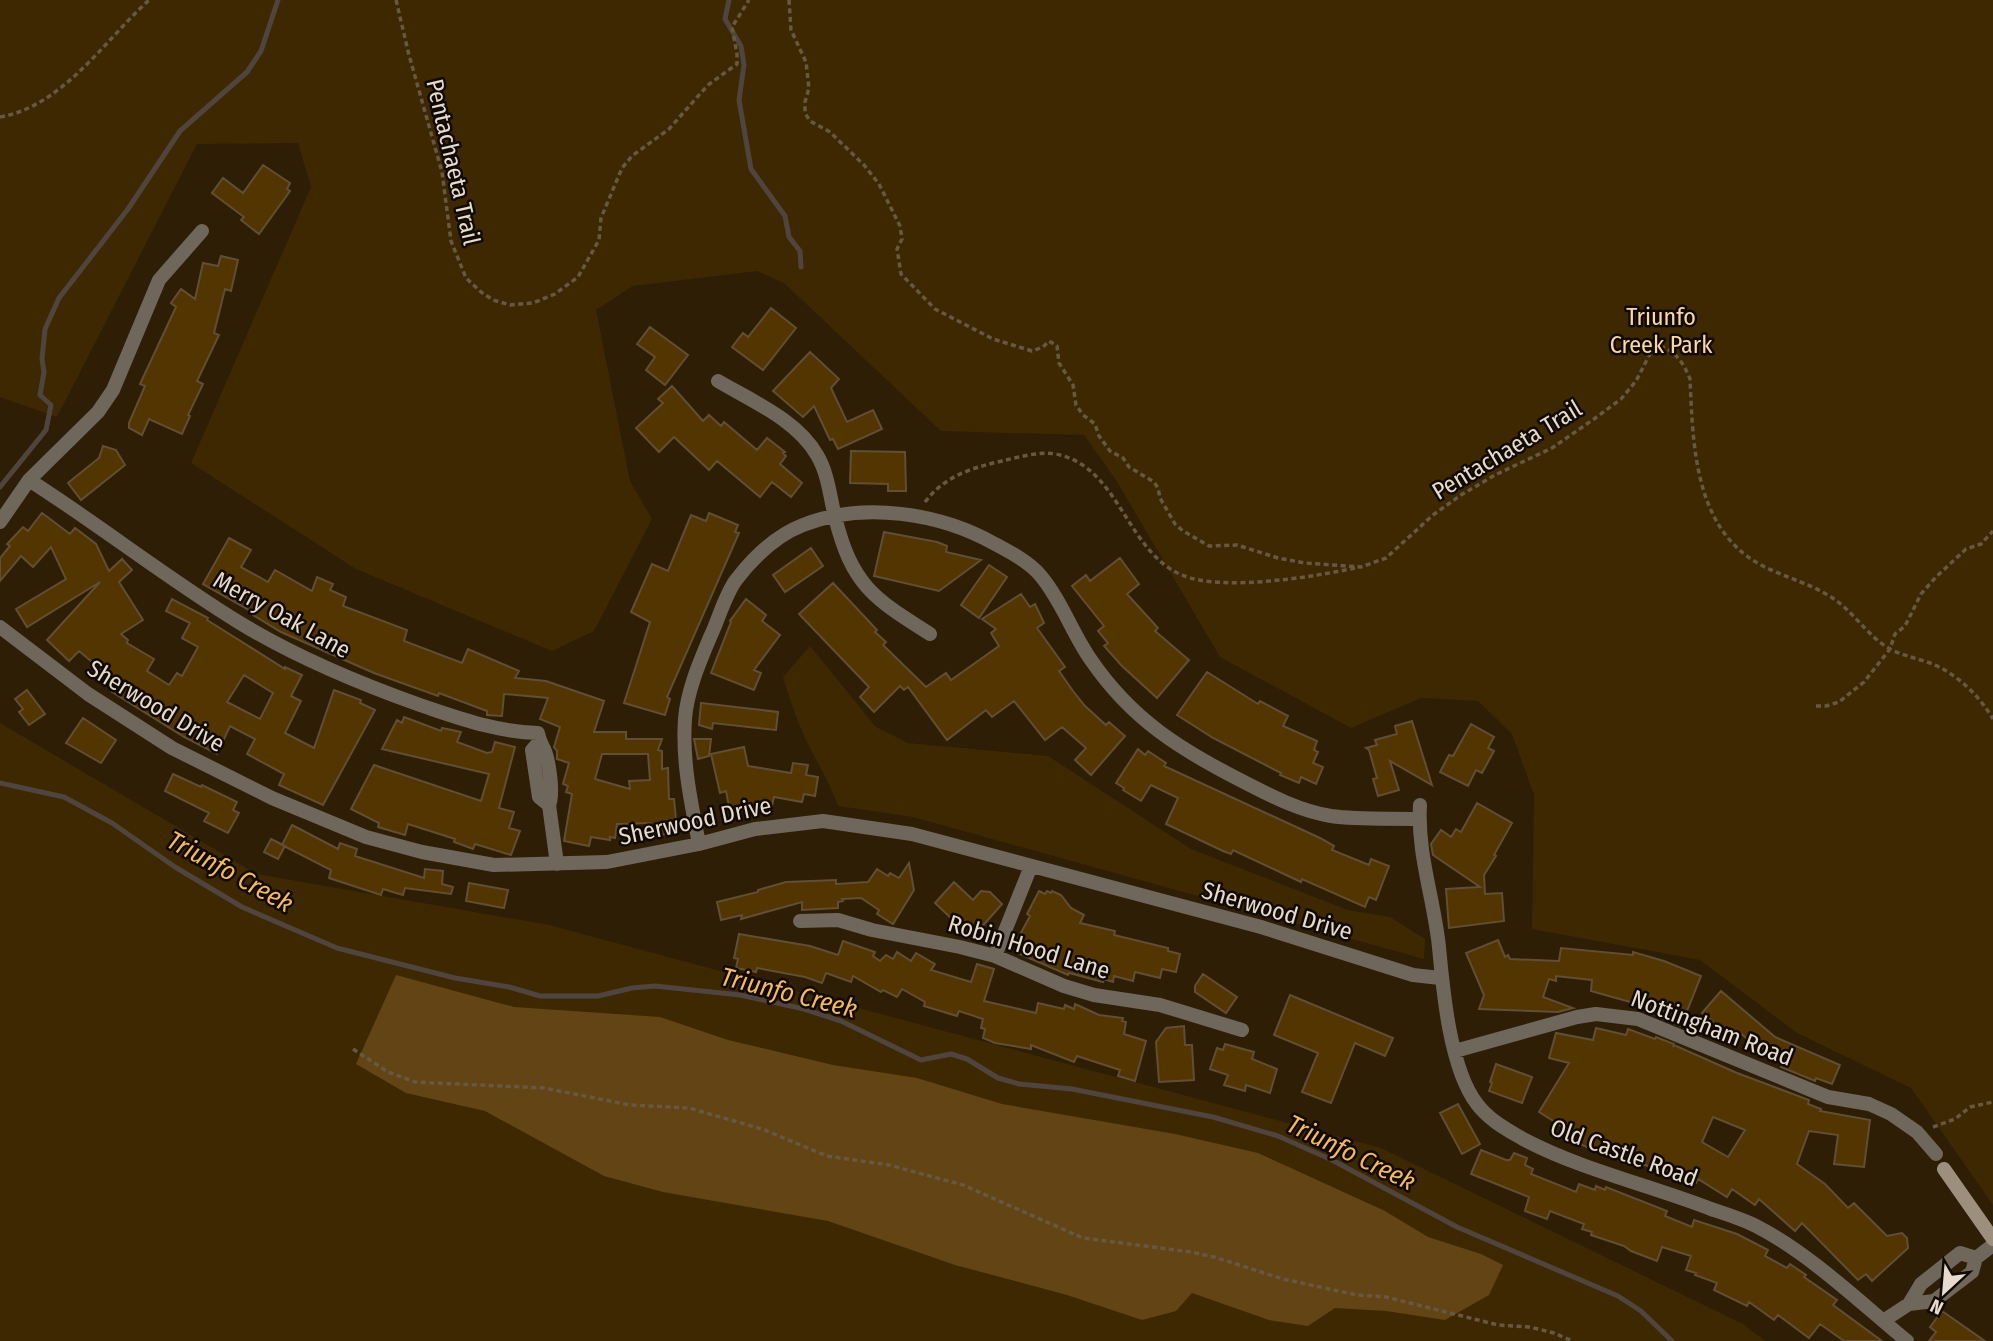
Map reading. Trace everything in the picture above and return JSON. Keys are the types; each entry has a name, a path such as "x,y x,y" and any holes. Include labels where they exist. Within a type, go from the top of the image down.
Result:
{"street":[{"path":"0,522 29,480 106,401 159,280 202,231"},
{"path":"718,381 794,428 817,455 842,543 859,579 891,609 930,634"},
{"name":"Merry Oak Lane","path":"29,480 241,624 288,649 369,687 474,723 538,737 545,750 557,864"},
{"path":"699,844 685,769 685,716 700,661 734,582 767,547 802,525 835,516 871,512 920,517"},
{"name":"Old Castle Road","path":"920,517 993,543 1038,574 1060,605 1090,659 1124,702 1158,732 1209,764 1272,796 1310,811 1354,818 1419,812 1427,886 1439,945 1440,978 1455,1051 1475,1102 1488,1117 1547,1152 1754,1225 1796,1250 1907,1341"},
{"name":"Sherwood Drive","path":"0,627 88,694 172,748 272,798 366,837 422,852 494,865 607,862 699,844 755,829 823,821 912,834 1261,927 1413,975 1440,978"},
{"path":"995,956 1031,866"},
{"name":"Robin Hood Lane","path":"800,921 838,920 995,956 1064,986 1094,995 1160,1005 1242,1030"},
{"name":"Nottingham Road","path":"1455,1051 1577,1017 1596,1014 1638,1019 1828,1097 1869,1104 1891,1114 1917,1132 1936,1154"},
{"path":"1944,1169 1993,1239"},
{"path":"1882,1321 1909,1304 1934,1301 1972,1272 1976,1258 1993,1245"},
{"path":"1909,1304 1921,1284 1960,1253 1976,1258"}],"path":[{"path":"0,117 50,98 149,0"},
{"name":"Pentachaeta Trail","path":"396,0 442,172 451,241 466,278 493,300 510,305 533,303 555,294 578,277 599,240 601,218 622,168 632,156 669,129 708,85 737,64 732,27 749,0"},
{"path":"789,0 791,30 806,62 809,88 805,113 810,121 830,132 864,164 879,184 900,226 902,239 897,249 901,274 919,294 935,309 993,339 1032,351 1043,347 1049,341 1057,346 1059,363 1073,385 1076,405 1083,415 1096,424 1099,436 1110,451 1123,458 1129,467 1154,482 1175,524 1183,531 1209,545 1237,545 1291,561 1361,567"},
{"name":"Pentachaeta Trail","path":"1361,567 1386,558 1433,515 1461,495 1494,475 1552,449 1621,399 1636,381 1651,352 1658,346 1673,352 1685,367 1690,379 1695,457 1705,500 1721,528 1739,549 1759,564 1833,598 1880,643 1933,664 1965,685 1983,703 1993,719"},
{"path":"920,517 925,502 942,483 968,469 1024,456 1058,454 1083,464 1103,485 1160,563 1183,576 1206,582 1247,582 1318,576 1361,567"},
{"path":"1816,706 1839,702 1864,682 1890,649 1895,634 1905,626 1922,594 1936,577 1966,549 1981,544 1993,531"},
{"path":"353,1049 388,1072 415,1082 544,1088 630,1105 689,1108 762,1129 827,1156 889,1166 963,1185 1083,1238 1202,1254 1283,1279 1357,1295 1386,1297 1498,1325 1554,1333 1572,1341"},
{"path":"1917,1132 1955,1119 1970,1107 1993,1102"}],"green space":[{"name":"Triunfo Creek Park","path":"0,0 1993,0 1993,1205 1911,1088 1797,1033 1700,960 1532,929 1534,795 1512,734 1478,701 1421,698 1351,728 1220,657 1116,480 1084,435 941,431 784,283 757,271 633,286 596,310 630,481 652,519 594,631 552,651 356,569 191,463 311,187 298,143 197,144 57,417 0,397"},
{"path":"810,646 876,727 908,743 1048,756 1191,849 1348,910 1390,917 1425,939 1424,959 913,817 838,806 801,729 783,677"},
{"path":"0,723 257,874 549,925 1381,1148 1743,1324 1765,1341 0,1341"}],"shaded area":[{"path":"396,975 514,1007 660,1017 728,1040 833,1065 917,1078 1002,1104 1175,1134 1258,1153 1385,1211 1428,1237 1481,1254 1503,1265 1489,1295 1445,1320 1386,1311 1335,1308 1308,1326 1269,1320 1192,1293 1176,1311 1142,1320 1067,1295 955,1265 828,1221 663,1192 604,1176 485,1111 406,1093 356,1064"}],"building":[{"path":"263,165 290,183 287,189 290,191 259,234 241,220 244,217 212,193 223,178 243,193"},
{"path":"221,256 238,260 231,291 225,289 214,333 219,335 197,381 203,384 188,415 190,416 182,434 149,419 142,435 129,428 129,423 145,386 140,384 176,307 171,303 181,289 195,299 203,263 218,266"},
{"path":"771,308 796,328 763,370 732,347 743,333 748,337"},
{"path":"650,327 688,355 665,385 646,370 655,357 637,344"},
{"path":"810,352 839,379 831,388 847,422 873,410 882,429 838,449 833,439 830,440 814,406 803,417 773,391"},
{"path":"672,386 703,421 709,415 721,426 724,422 757,450 767,438 785,452 783,453 786,456 780,464 802,483 791,497 772,482 760,497 717,461 709,470 674,437 659,452 636,428 663,403 658,399"},
{"path":"103,446 116,450 125,465 81,500 68,483 99,458"},
{"path":"851,451 905,452 906,491 888,491 888,484 850,483"},
{"path":"42,513 70,534 75,528 96,544 109,571 122,559 132,570 119,582 143,620 121,634 128,640 127,643 154,659 147,671 169,685 177,673 182,676 198,647 182,638 190,623 166,611 172,599 208,618 207,620 285,669 302,675 291,696 301,701 285,733 314,748 334,690 361,700 360,703 375,710 323,805 279,785 284,774 247,754 255,739 230,726 217,754 184,737 112,692 117,683 79,651 69,661 47,640 100,582 27,627 16,609 66,579 51,547 33,567 21,556 0,581 0,558 10,546 7,544 23,527 28,531","holes":["244,675 273,693 260,719 227,702"]},
{"path":"709,513 738,525 735,532 739,533 667,697 670,699 665,715 624,703 650,622 631,612 652,564 668,571 691,515 706,521"},
{"path":"884,532 937,542 947,546 946,552 981,560 939,591 874,576"},
{"path":"229,538 251,550 241,567 268,582 275,570 312,591 317,577 333,584 330,590 346,597 343,606 407,630 404,641 462,663 468,649 519,671 515,678 546,681 604,701 594,732 626,732 626,739 662,739 658,750 662,751 662,769 668,768 669,799 674,799 676,820 668,820 669,834 650,835 650,823 617,824 615,838 610,837 610,840 591,837 589,846 564,841 572,794 566,792 568,786 563,784 569,763 557,759 554,747 560,727 540,719 548,698 504,694 502,716 487,715 487,711 374,673 281,632 203,584","holes":["602,754 648,754 650,780 629,781 630,789 595,779"]},
{"path":"811,548 823,566 785,592 773,575"},
{"path":"1120,558 1139,584 1127,594 1158,628 1155,631 1189,660 1157,698 1104,646 1108,643 1098,631 1104,626 1072,586 1086,575 1090,581"},
{"path":"989,565 1007,577 979,618 961,605"},
{"path":"833,583 877,630 875,632 886,642 883,645 926,687 946,673 951,680 999,646 991,633 996,629 982,619 1021,594 1030,607 1035,604 1044,623 1037,628 1065,667 1059,671 1073,691 1106,725 1109,722 1125,736 1091,775 1075,760 1086,748 1062,727 1045,740 1014,701 992,717 986,710 947,740 908,687 904,690 900,686 874,712 860,697 869,687 799,614"},
{"path":"746,599 766,615 762,621 780,635 754,670 761,673 754,690 711,673 730,621"},
{"path":"1207,672 1258,704 1260,701 1288,716 1283,726 1317,741 1314,750 1318,752 1313,763 1323,767 1316,784 1301,777 1299,783 1280,775 1281,773 1213,738 1177,715"},
{"path":"27,690 45,714 29,725 19,712 23,709 15,699"},
{"path":"701,703 778,712 776,730 713,723 712,729 699,725"},
{"path":"404,717 441,731 442,728 461,732 457,742 487,753 492,752 495,742 515,747 499,808 514,812 509,828 520,831 511,855 475,844 473,849 454,842 455,839 408,824 405,835 378,827 379,823 351,809 374,765 481,801 489,774 382,749 397,720 402,723"},
{"path":"83,718 116,740 101,763 66,743"},
{"path":"1412,721 1432,785 1390,761 1399,790 1378,796 1373,779 1377,778 1369,750 1366,748 1377,745 1375,740 1397,734 1395,726"},
{"path":"1471,724 1494,737 1488,748 1494,751 1482,773 1476,770 1468,786 1440,772 1449,755 1453,756"},
{"path":"694,739 711,739 709,756 698,759"},
{"path":"744,747 748,766 791,773 793,763 808,765 806,775 818,777 815,796 804,794 802,802 774,797 772,806 730,812 726,791 720,793 711,754"},
{"path":"1138,749 1145,755 1148,751 1166,763 1164,766 1320,838 1334,846 1332,850 1369,865 1371,859 1389,866 1376,900 1369,897 1365,907 1302,879 1301,882 1233,850 1231,854 1223,851 1166,824 1178,798 1151,785 1141,801 1116,783"},
{"path":"173,774 237,802 233,810 239,813 228,833 204,821 209,813 165,791"},
{"path":"1477,803 1512,823 1484,875 1485,894 1502,893 1504,921 1449,928 1446,889 1480,887 1433,855 1431,844 1441,830 1451,837 1456,829 1461,832"},
{"path":"292,825 338,849 340,843 357,849 355,856 424,878 425,869 443,871 442,884 453,887 451,894 405,888 403,895 383,889 381,895 329,878 331,870 282,845"},
{"path":"271,839 285,846 278,859 264,852"},
{"path":"909,863 914,890 893,924 877,914 879,910 861,898 842,899 843,901 838,902 838,908 802,910 802,902 741,919 742,915 721,920 717,902 786,882 868,882 877,869 888,876 890,873 899,878"},
{"path":"954,882 973,900 981,891 990,892 1002,904 972,938 935,903"},
{"path":"469,883 508,890 504,908 466,901"},
{"path":"1039,891 1045,894 1052,891 1061,895 1071,908 1084,915 1080,923 1115,931 1114,935 1168,948 1168,951 1180,954 1176,972 1162,969 1160,978 1135,972 1133,981 1114,976 1113,982 1104,979 1103,982 1069,973 1068,975 1015,952 1019,943 1016,942 1030,916 1027,914"},
{"path":"739,934 810,946 838,955 843,941 875,952 873,956 880,961 886,955 893,959 897,952 911,961 916,953 935,964 931,970 971,982 977,964 994,969 984,1001 1036,1013 1038,1003 1064,1009 1065,1005 1074,1009 1075,1004 1099,1015 1123,1018 1122,1021 1126,1022 1124,1034 1146,1041 1135,1081 1118,1076 1120,1070 1077,1056 1074,1062 1031,1045 1031,1049 995,1043 983,1038 983,1019 959,1011 957,1016 924,1006 925,1002 902,989 897,997 883,990 881,992 853,976 851,982 826,973 822,983 757,968 756,972 736,968 738,959 734,958"},
{"path":"1498,940 1505,957 1508,955 1510,959 1559,961 1561,948 1633,955 1633,952 1701,976 1681,1026 1663,1019 1666,1012 1591,991 1592,980 1556,976 1556,981 1549,979 1543,997 1573,1008 1558,1012 1479,1009 1484,995 1466,953"},
{"path":"1203,974 1237,997 1226,1013 1195,992 1195,986"},
{"path":"1721,991 1775,1037 1840,1065 1832,1084 1816,1078 1815,1081 1781,1067 1785,1058 1762,1048 1760,1050 1739,1032 1733,1039 1702,1013"},
{"path":"1290,995 1393,1038 1385,1056 1355,1043 1331,1103 1302,1092 1318,1053 1274,1035"},
{"path":"1184,1026 1185,1045 1192,1045 1194,1080 1159,1082 1156,1042 1166,1028"},
{"path":"1596,1028 1626,1035 1628,1029 1655,1039 1656,1037 1674,1044 1673,1047 1674,1045 1737,1073 1809,1100 1808,1104 1821,1109 1820,1111 1870,1120 1864,1167 1834,1164 1838,1135 1809,1131 1797,1164 1825,1184 1848,1208 1854,1203 1887,1236 1902,1233 1907,1238 1908,1248 1872,1281 1866,1274 1858,1280 1802,1223 1795,1231 1759,1199 1755,1205 1732,1189 1727,1197 1698,1179 1696,1183 1655,1166 1654,1168 1599,1150 1598,1152 1571,1140 1574,1134 1539,1112 1569,1063 1549,1058 1556,1033 1593,1040","holes":["1713,1117 1745,1130 1728,1157 1702,1142"]},
{"path":"1225,1044 1254,1052 1252,1059 1277,1069 1270,1093 1246,1085 1245,1091 1224,1085 1228,1075 1210,1069 1217,1048 1223,1050"},
{"path":"1496,1064 1532,1077 1522,1103 1489,1091"},
{"path":"1458,1104 1480,1144 1462,1154 1440,1113"},
{"path":"1481,1150 1506,1160 1510,1160 1514,1153 1527,1158 1525,1165 1533,1169 1531,1174 1576,1192 1579,1184 1595,1190 1596,1186 1605,1190 1606,1187 1667,1211 1665,1216 1692,1227 1694,1220 1737,1234 1768,1250 1765,1256 1787,1268 1790,1264 1806,1275 1804,1277 1837,1300 1833,1305 1882,1341 1844,1341 1820,1324 1809,1338 1778,1315 1774,1320 1749,1302 1747,1306 1714,1290 1717,1283 1686,1270 1691,1256 1662,1247 1657,1261 1591,1235 1592,1232 1582,1229 1584,1224 1550,1211 1547,1219 1525,1211 1529,1197 1471,1174"},
{"path":"1942,1311 1985,1341 1929,1341 1936,1332 1930,1327"}],"waterway":[{"path":"0,487 46,430 51,405 40,395 44,372 42,359 45,329 59,298 128,209 180,131 247,72 261,51 278,0"},
{"path":"729,0 725,19 741,46 744,65 739,100 751,169 785,216 789,237 800,251 801,267"},
{"name":"Triunfo Creek","path":"0,783 64,797 112,823 175,867 242,907 337,948 540,996 598,996 655,986 740,995 804,1009 841,1021 921,1060 951,1054 967,1059 998,1078 1019,1084 1072,1089 1213,1117 1278,1136 1332,1160 1457,1227 1618,1296 1641,1311 1672,1341"}]}
